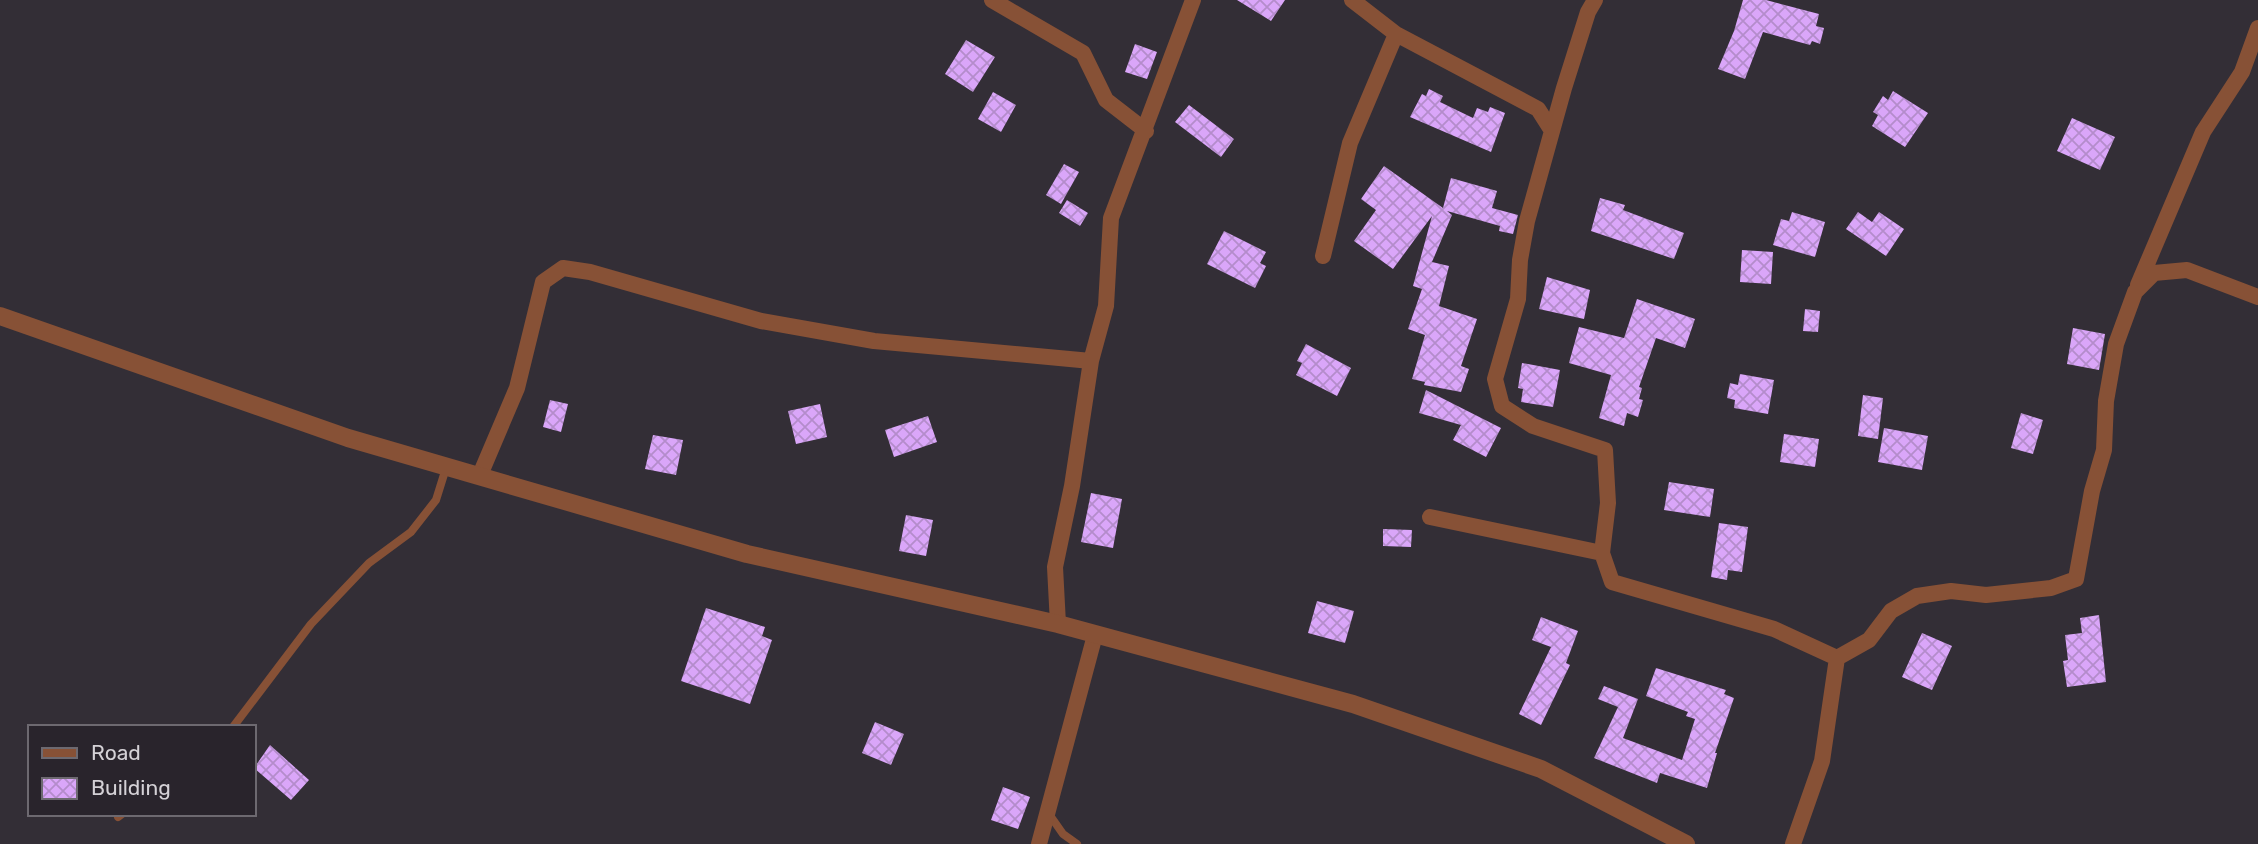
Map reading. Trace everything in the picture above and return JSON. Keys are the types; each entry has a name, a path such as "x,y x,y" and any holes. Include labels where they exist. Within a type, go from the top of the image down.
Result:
{"street":[{"path":"992,0 1083,53 1106,100 1146,131"},
{"path":"1058,624 1055,567 1072,486 1091,361 1106,306 1111,218 1146,131 1193,0"},
{"path":"1352,0 1396,34 1538,109 1552,131"},
{"path":"1595,0 1588,12 1527,221 1520,260 1518,299 1495,379 1502,405 1533,425 1605,450 1608,503 1602,553 1612,582 1774,629 1837,658"},
{"path":"1837,658 1869,640 1891,611 1917,596 1951,591 1986,596 2051,588 2076,579 2092,492 2104,450 2106,401 2116,344 2135,292 2203,132 2242,72 2258,28"},
{"path":"1323,256 1350,143 1396,34"},
{"path":"480,475 517,388 543,282 563,268 590,272 761,321 874,341 1091,361"},
{"path":"2135,292 2154,273 2187,270 2258,297"},
{"path":"0,316 348,438 747,554 1058,624 1353,704 1541,769 1686,844"},
{"path":"1430,517 1602,553"},
{"path":"1040,844 1095,635"},
{"path":"1793,844 1822,761 1837,658"}],"lane":[{"path":"235,725 311,624 369,563 411,532 436,500 447,466"},
{"path":"1049,814 1063,834 1077,844"}],"building":[{"path":"1237,0 1285,0 1271,21"},
{"path":"1743,0 1766,0 1819,14 1816,26 1824,28 1820,44 1812,41 1810,45 1763,32 1745,79 1718,69"},
{"path":"966,40 995,57 973,92 945,74"},
{"path":"1135,44 1157,52 1147,79 1125,72"},
{"path":"1429,89 1443,96 1440,102 1473,118 1477,108 1488,112 1490,107 1505,113 1491,152 1410,117 1422,94 1426,96"},
{"path":"1893,91 1928,113 1905,147 1872,126 1878,115 1873,112 1883,96 1888,100"},
{"path":"993,92 1016,105 1001,132 978,119"},
{"path":"1189,105 1234,139 1221,157 1175,122"},
{"path":"2072,118 2115,137 2100,170 2057,151"},
{"path":"1064,164 1079,172 1061,204 1046,195"},
{"path":"1384,166 1443,208 1451,178 1497,191 1492,208 1518,215 1513,234 1499,231 1500,226 1447,211 1452,215 1432,262 1449,266 1439,306 1477,319 1461,366 1469,369 1461,392 1424,385 1425,382 1412,379 1425,335 1408,329 1422,289 1413,286 1432,216 1393,269 1354,241 1376,210 1361,199"},
{"path":"1600,198 1625,205 1623,210 1684,233 1674,259 1591,231"},
{"path":"1067,200 1088,213 1080,226 1059,213"},
{"path":"1792,212 1825,222 1815,257 1773,245 1781,219 1789,221"},
{"path":"1858,212 1872,222 1879,212 1904,229 1886,256 1846,229"},
{"path":"1224,231 1266,252 1260,263 1266,266 1255,288 1207,264"},
{"path":"1742,250 1773,252 1771,284 1740,282"},
{"path":"1547,277 1590,290 1584,319 1539,309"},
{"path":"1637,299 1695,319 1685,348 1656,338 1639,387 1642,388 1639,399 1643,400 1638,417 1627,413 1624,426 1599,418 1611,375 1569,363 1579,327 1624,338"},
{"path":"1805,309 1820,311 1818,332 1803,331"},
{"path":"2073,328 2105,334 2099,370 2067,364"},
{"path":"1306,344 1351,368 1337,396 1296,375 1302,363 1297,361"},
{"path":"1522,363 1560,370 1553,407 1521,402 1523,389 1518,388"},
{"path":"1740,374 1774,380 1768,414 1734,408 1735,400 1727,398 1730,383 1738,385"},
{"path":"1426,390 1501,428 1486,457 1453,440 1461,425 1419,413"},
{"path":"1863,395 1883,398 1878,439 1858,436"},
{"path":"550,400 568,404 561,432 543,427"},
{"path":"820,404 827,437 796,444 788,411"},
{"path":"2021,413 2043,420 2033,454 2011,448"},
{"path":"928,416 937,442 894,457 885,430"},
{"path":"1884,428 1928,436 1922,470 1878,462"},
{"path":"1784,434 1819,439 1815,467 1780,462"},
{"path":"653,435 683,440 676,475 645,469"},
{"path":"1669,482 1714,489 1710,517 1664,510"},
{"path":"1091,493 1122,499 1113,548 1081,542"},
{"path":"906,515 933,520 926,556 899,551"},
{"path":"1719,523 1748,527 1742,572 1728,570 1727,580 1711,577"},
{"path":"1383,529 1412,530 1411,547 1383,546"},
{"path":"1317,601 1354,611 1345,643 1308,633"},
{"path":"706,608 765,627 762,636 772,640 750,704 681,681"},
{"path":"2099,615 2106,682 2067,687 2063,661 2068,660 2065,635 2082,633 2080,618"},
{"path":"1541,617 1578,631 1566,663 1570,665 1541,725 1519,714 1551,647 1532,640"},
{"path":"1922,633 1952,646 1932,690 1902,677"},
{"path":"1656,668 1726,690 1724,694 1734,698 1715,753 1707,788 1660,773 1657,783 1594,758 1618,707 1598,699 1604,686 1638,699 1623,738 1682,760 1695,719 1686,716 1688,712 1646,696"},
{"path":"875,722 904,734 891,765 862,753"},
{"path":"270,745 309,780 291,800 256,770 256,765"},
{"path":"1003,787 1030,797 1018,829 991,820"}]}
